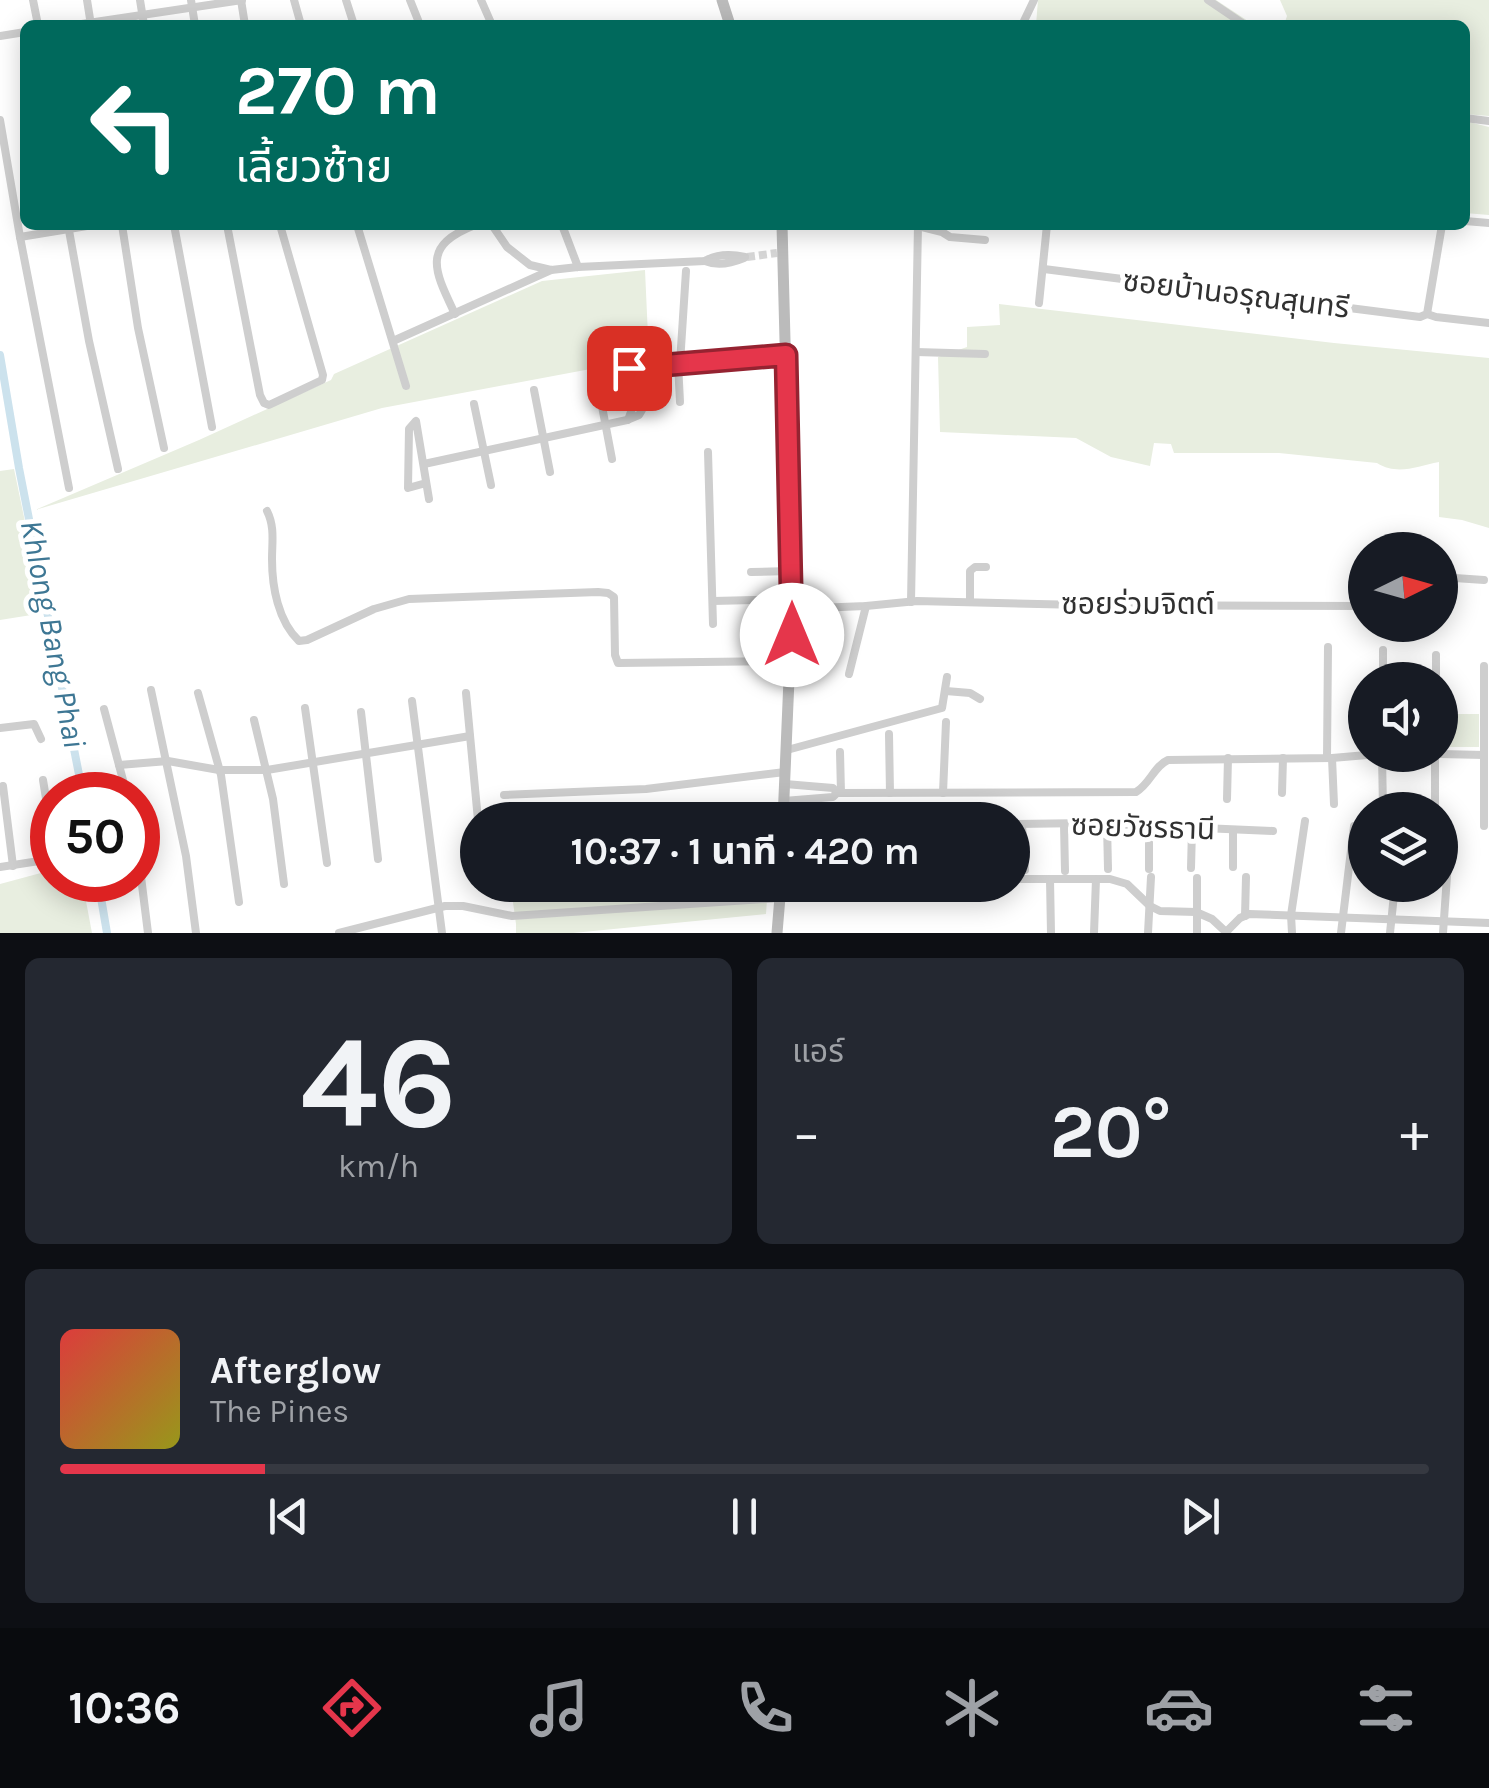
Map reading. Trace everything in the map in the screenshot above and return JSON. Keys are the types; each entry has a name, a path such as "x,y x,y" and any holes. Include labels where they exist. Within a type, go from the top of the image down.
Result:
{"main road":[{"path":"782,230 792,571 784,801"},
{"path":"778,933 780,902"}],"street":[{"path":"140,0 143,20 192,4 241,0"},
{"path":"1208,0 1238,20"},
{"path":"0,120 70,488"},
{"path":"20,237 54,230"},
{"path":"70,230 118,469"},
{"path":"123,230 138,328 164,448"},
{"path":"175,230 212,427"},
{"path":"228,230 260,395 269,405 315,385 323,375 281,230"},
{"path":"359,230 406,386"},
{"path":"455,314 437,270 438,253 444,242 462,230"},
{"path":"496,230 518,256 551,270"},
{"path":"564,230 578,267"},
{"path":"911,602 918,230"},
{"path":"934,230 985,240"},
{"path":"1039,303 1047,230"},
{"path":"1427,314 1441,230"},
{"path":"393,341 551,270 705,261 736,254 746,257"},
{"name":"ซอยบ้านอรุณสุนทรี","path":"1044,269 1404,316 1427,314 1489,323"},
{"path":"680,402 686,272"},
{"path":"916,352 985,354"},
{"path":"627,420 632,409 629,368 786,355"},
{"path":"424,464 639,415 641,366"},
{"path":"597,380 612,459"},
{"path":"534,390 550,472"},
{"path":"474,404 491,485"},
{"path":"426,483 408,488 409,429 416,421 424,464 428,499"},
{"path":"708,452 713,624"},
{"path":"267,511 274,539 275,595 283,618 299,642 374,609 409,599 598,592 614,597 615,656 621,664 791,661"},
{"path":"970,602 970,570 986,567"},
{"path":"752,572 792,571"},
{"path":"1458,578 1484,580"},
{"name":"ซอยร่วมจิตต์","path":"712,601 866,606 911,602 1348,606"},
{"path":"849,674 866,606"},
{"path":"1328,647 1334,804"},
{"path":"1383,650 1383,662"},
{"path":"1436,655 1436,662"},
{"path":"1484,666 1484,826"},
{"path":"787,750 942,708 948,677"},
{"path":"151,690 186,856 196,933"},
{"path":"946,691 970,693 980,699"},
{"path":"198,693 220,770 239,902"},
{"path":"466,693 476,802"},
{"path":"412,701 442,933"},
{"path":"305,708 327,863"},
{"path":"104,709 121,772"},
{"path":"361,712 378,859"},
{"path":"254,720 273,799 284,884"},
{"path":"943,793 946,722"},
{"path":"0,728 34,724 41,739"},
{"path":"889,734 890,793"},
{"path":"119,766 166,762 220,770 267,770 470,736"},
{"path":"840,752 840,793"},
{"path":"1458,754 1484,755"},
{"path":"504,795 785,778 840,793 1136,792 1168,760 1348,757"},
{"path":"1227,800 1228,758"},
{"path":"1282,793 1283,758"},
{"path":"2,786 14,866"},
{"path":"784,801 833,798 840,793"},
{"path":"1292,933 1291,915 1305,821"},
{"name":"ซอยวัชรธานี","path":"1030,824 1274,832"},
{"path":"1064,824 1065,871"},
{"path":"1107,824 1108,869"},
{"path":"1148,933 1149,827"},
{"path":"1192,829 1192,868"},
{"path":"1233,830 1233,867"},
{"path":"0,867 30,863"},
{"path":"1341,933 1348,872"},
{"path":"1197,878 1197,933"},
{"path":"1245,916 1246,878"},
{"path":"1030,879 1110,879 1126,884 1160,911 1197,912 1226,932 1245,916 1489,923"},
{"path":"1050,879 1050,933"},
{"path":"1094,933 1096,879"},
{"path":"144,902 148,933"},
{"path":"339,933 437,907 463,906 512,916 668,902"},
{"path":"1390,933 1393,902"},
{"path":"1442,933 1445,902"},
{"path":"388,919 389,933"}],"shaded area":[{"path":"1038,0 1216,0 1246,20 1036,20"},
{"path":"1280,0 1489,0 1489,116 1470,114 1470,20 1286,20"},
{"path":"1470,122 1489,127 1489,215 1470,213"},
{"path":"645,270 649,358 382,408 35,510 199,440 331,380 334,374 542,281"},
{"path":"999,304 1489,358 1489,528 1439,517 1439,462 1400,469 1279,453 1174,453 1171,444 1154,443 1150,466 1111,457 1076,438 940,432 938,357 967,347 967,327 1000,325"},
{"path":"14,469 44,613 0,620 0,471"},
{"path":"1458,714 1479,714 1479,747 1458,747"},
{"path":"30,876 30,902 86,902 92,933 0,933 0,884"},
{"path":"513,902 767,902 766,914 573,933 516,933"}],"waterway":[{"name":"Khlong Bang Phai","path":"0,355 78,772"},
{"name":"Khlong Bang Phai","path":"102,902 107,933"}],"tunnel":[{"path":"747,257 777,253"}],"route":[{"path":"629,368 786,355 792,635"}]}
